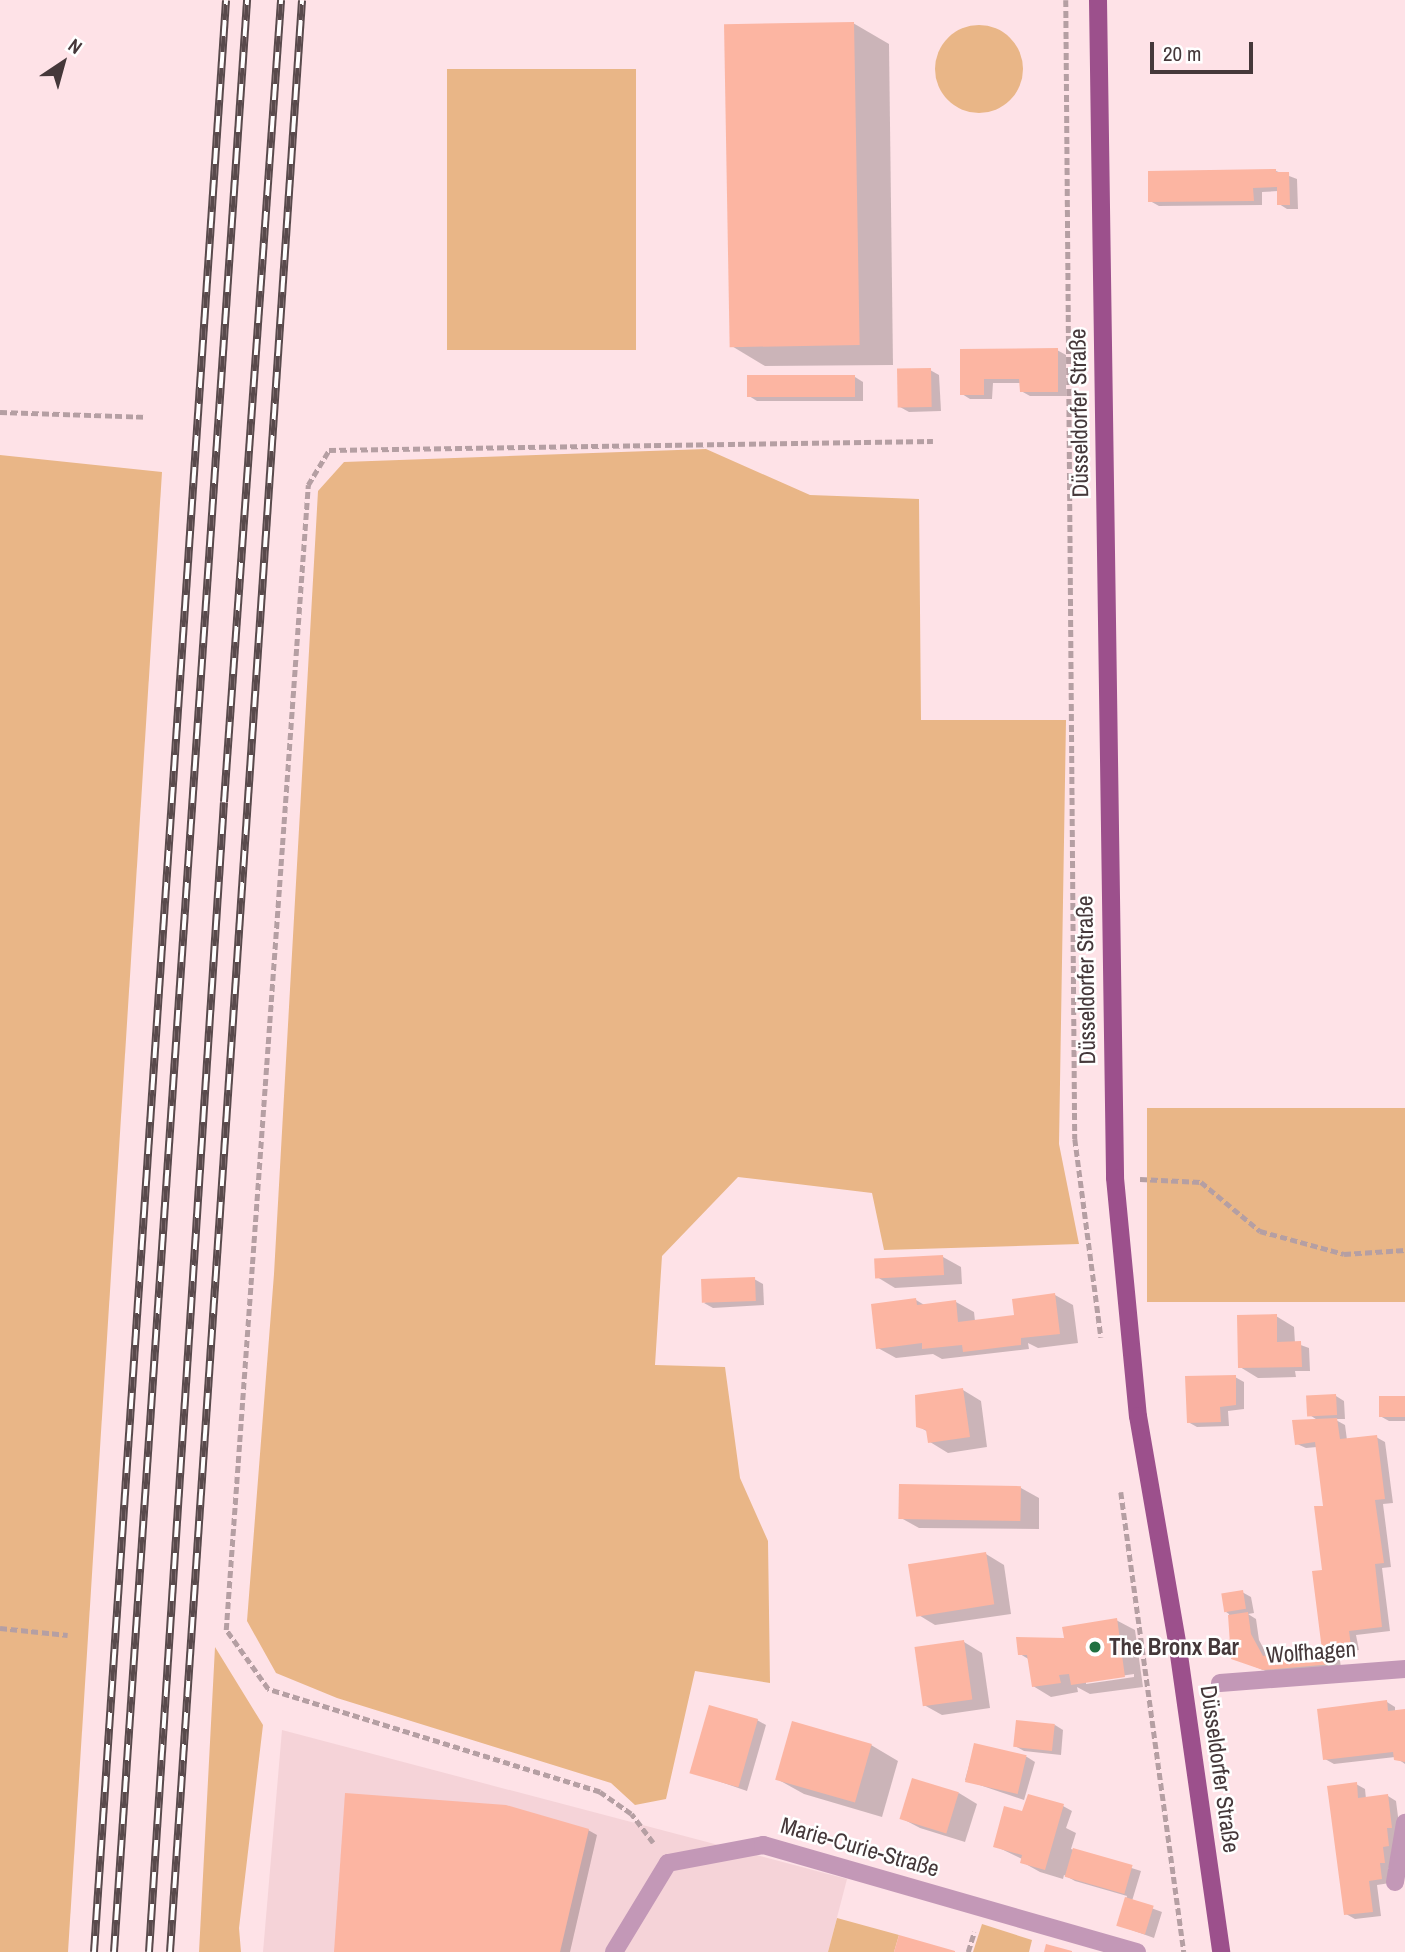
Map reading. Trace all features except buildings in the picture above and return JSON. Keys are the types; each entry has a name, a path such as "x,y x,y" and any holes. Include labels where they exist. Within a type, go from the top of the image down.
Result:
{"main road":[{"name":"Düsseldorfer Straße","path":"1098,0 1115,1178 1138,1416 1178,1648 1221,1952"}],"street":[{"name":"Wolfhagen","path":"1220,1683 1405,1669"},
{"path":"1395,1882 1405,1823"},
{"name":"Marie-Curie-Straße","path":"668,1863 763,1845 1137,1952"},
{"path":"614,1952 668,1863"}],"path":[{"path":"0,412 147,417"},
{"path":"668,1863 631,1814 600,1792 268,1689 226,1630 308,485 330,450 933,441"},
{"path":"1115,1178 1201,1182 1260,1231 1344,1254 1405,1250"},
{"path":"0,1628 68,1635"}],"shaded area":[{"path":"979,25 996,29 1010,38 1019,52 1023,69 1019,86 1010,100 996,109 979,113 962,109 948,100 939,86 935,69 939,52 948,38 962,29"},
{"path":"447,69 636,69 636,350 447,350"},
{"path":"706,449 810,495 919,499 921,720 1066,720 1059,1144 1079,1244 884,1250 872,1193 738,1177 662,1256 655,1365 725,1367 740,1478 768,1541 770,1683 695,1671 666,1799 635,1805 611,1783 337,1698 276,1673 247,1621 274,1274 318,491 344,462"},
{"path":"0,455 162,472 68,1952 0,1952"},
{"path":"1147,1108 1405,1108 1405,1302 1147,1302"},
{"path":"215,1647 263,1725 239,1928 241,1952 199,1952"},
{"path":"282,1730 847,1879 828,1952 263,1952"},
{"path":"837,1918 899,1935 894,1952 828,1952"},
{"path":"982,1924 1032,1940 1029,1952 973,1952"}],"railway":[{"path":"94,1952 226,0"},
{"path":"114,1952 247,0"},
{"path":"149,1952 224,802 281,0"},
{"path":"170,1952 302,0"}],"place":[{"name":"The Bronx Bar","path":"1095,1647"}]}
